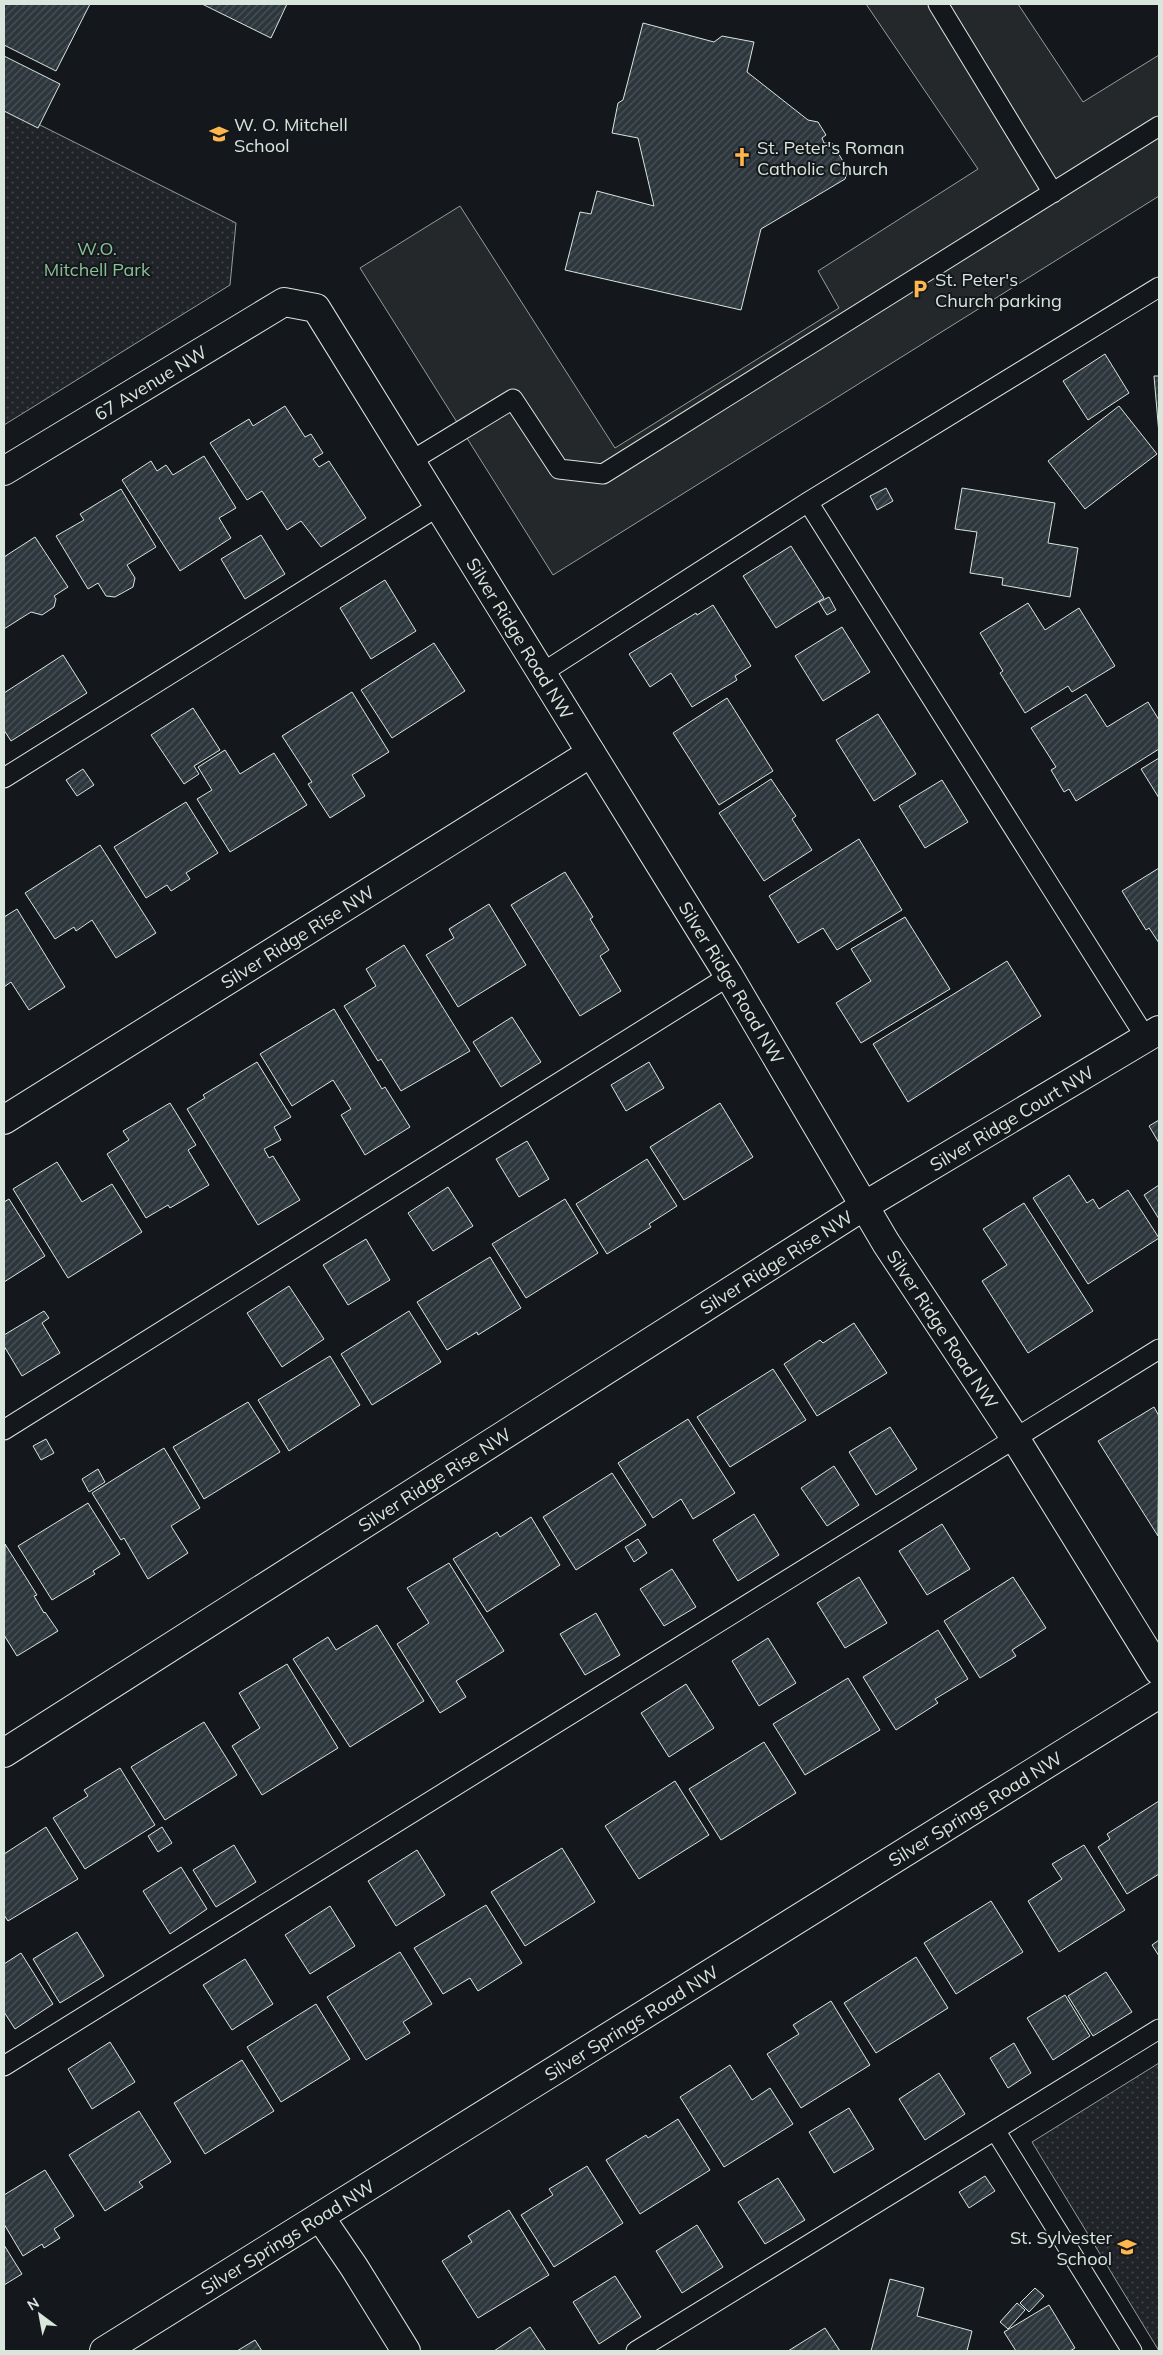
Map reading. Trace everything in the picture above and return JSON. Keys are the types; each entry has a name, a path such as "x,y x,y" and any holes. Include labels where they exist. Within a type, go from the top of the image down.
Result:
{"street":[{"name":"67 Avenue NW","path":"4,471 284,302 300,304"},
{"name":"Silver Ridge Road NW","path":"300,304 316,308 729,976 886,1243 1015,1438 1159,1671"},
{"name":"Silver Ridge Rise NW","path":"4,1120 591,753"},
{"name":"Silver Ridge Court NW","path":"864,1206 1153,1034"},
{"name":"Silver Ridge Rise NW","path":"4,1753 864,1206"},
{"name":"Silver Springs Road NW","path":"104,2351 1159,1694"},
{"path":"320,2216 406,2351"}],"lane":[{"path":"938,4 1053,193"},
{"path":"411,462 514,399 559,470 603,474 1159,126"},
{"path":"542,673 808,502 1159,287"},
{"path":"808,502 1153,1034"},
{"path":"4,778 439,506"},
{"path":"4,1430 729,976"},
{"path":"4,2066 1159,1349"},
{"path":"636,2351 1159,2029"},
{"path":"995,2130 1132,2351"}],"green space":[{"name":"W.O. Mitchell Park","path":"4,107 236,223 230,285 4,425"},
{"name":"St. Sylvester School","path":"1159,2063 1159,2351 1032,2142"}],"shaded area":[{"name":"St. Peter's Church parking","path":"866,4 1018,4 1083,102 1159,55 1159,196 553,575 360,268 460,206 615,448 839,308 818,271 978,169"}],"building":[{"path":"4,4 90,4 56,71 4,45"},
{"path":"202,4 287,4 271,38"},
{"name":"St. Peter's Roman Catholic Church","path":"643,23 714,42 722,36 754,42 747,72 808,120 818,122 826,135 822,138 824,143 833,144 848,170 845,179 761,229 741,310 565,270 580,212 591,214 597,191 654,206 638,138 612,133 618,103 623,100"},
{"path":"4,56 60,84 38,128 4,111"},
{"path":"1105,354 1129,393 1088,420 1063,381"},
{"path":"1154,376 1159,376 1159,434"},
{"path":"285,406 305,437 311,434 323,453 313,459 319,467 329,461 366,518 321,547 301,521 287,530 262,491 247,500 210,443 249,419 253,426"},
{"path":"1119,406 1157,454 1085,509 1048,461"},
{"path":"204,456 236,508 219,518 231,538 180,571 122,480 151,461 157,471 166,465 173,475"},
{"path":"886,488 893,501 877,510 870,496"},
{"path":"962,488 1055,503 1048,543 1078,548 1070,597 1002,585 1003,578 970,573 977,532 955,529"},
{"path":"121,489 156,547 127,565 135,578 133,587 115,597 106,596 98,583 88,589 56,536 84,520 80,514"},
{"path":"261,535 285,574 245,599 221,559"},
{"path":"35,537 68,587 54,596 56,599 54,607 42,615 31,612 4,629 4,557"},
{"path":"791,546 824,598 776,628 743,576"},
{"path":"385,580 416,631 371,659 340,608"},
{"path":"829,597 836,610 827,615 819,602"},
{"path":"1028,603 1045,630 1079,608 1115,666 1072,692 1068,686 1025,713 1000,673 1003,671 980,633"},
{"path":"713,605 751,666 735,676 737,680 692,707 671,673 650,687 629,654 696,613 697,615"},
{"path":"842,627 870,672 823,701 795,656"},
{"path":"434,643 465,691 392,738 361,690"},
{"path":"63,655 87,693 11,741 4,730 4,693"},
{"path":"352,692 389,752 352,775 365,796 330,818 308,784 312,782 282,736"},
{"path":"1086,694 1107,727 1148,702 1159,720 1159,749 1076,801 1069,789 1064,792 1051,770 1056,767 1031,728"},
{"path":"727,698 773,771 719,805 673,733"},
{"path":"193,708 220,750 194,766 199,774 184,784 151,735"},
{"path":"878,714 916,774 874,801 836,740"},
{"path":"225,750 240,774 274,753 307,805 230,852 197,799 212,790 198,767"},
{"path":"1159,758 1159,798 1141,769"},
{"path":"83,769 94,785 77,796 66,780"},
{"path":"771,779 796,816 792,819 812,850 764,881 719,813"},
{"path":"942,780 968,822 925,848 899,806"},
{"path":"186,802 218,853 186,873 190,879 171,891 167,885 146,898 114,847"},
{"path":"859,839 902,910 837,950 823,928 798,943 769,896"},
{"path":"100,845 156,933 116,958 92,920 76,931 74,927 55,939 25,893"},
{"path":"1159,868 1159,943 1149,928 1146,930 1122,891"},
{"path":"565,872 593,917 590,919 609,950 600,956 621,991 580,1016 511,905"},
{"path":"489,904 526,965 458,1007 426,955 454,938 449,929"},
{"path":"17,909 65,987 29,1010 11,982 4,987 4,917"},
{"path":"905,917 950,989 861,1043 836,1003 871,981 851,949"},
{"path":"404,945 470,1051 401,1091 381,1059 378,1061 344,1006 376,986 366,969"},
{"path":"1007,961 1041,1016 908,1102 873,1044"},
{"path":"334,1009 382,1089 385,1087 410,1127 365,1155 341,1115 351,1109 333,1080 292,1106 260,1054"},
{"path":"512,1017 541,1062 501,1087 473,1042"},
{"path":"257,1062 291,1117 274,1127 281,1140 264,1149 269,1158 273,1156 300,1200 258,1225 187,1109 205,1098 203,1095"},
{"path":"649,1062 664,1088 626,1111 611,1085"},
{"path":"170,1103 196,1145 188,1150 209,1185 170,1208 168,1205 146,1218 107,1154 129,1140 123,1131"},
{"path":"720,1103 753,1157 684,1200 650,1147"},
{"path":"1159,1120 1159,1143 1149,1126"},
{"path":"527,1141 549,1179 519,1197 496,1159"},
{"path":"647,1159 677,1206 649,1224 651,1227 607,1254 576,1204"},
{"path":"57,1162 82,1202 112,1184 142,1232 68,1278 13,1189"},
{"path":"1069,1175 1087,1203 1093,1199 1099,1209 1128,1190 1159,1238 1088,1284 1033,1198"},
{"path":"1159,1185 1159,1219 1144,1195"},
{"path":"448,1187 473,1226 433,1251 408,1213"},
{"path":"9,1199 45,1256 4,1282 4,1202"},
{"path":"565,1199 598,1253 526,1298 492,1244"},
{"path":"1024,1203 1093,1311 1028,1353 982,1281 1007,1265 983,1229"},
{"path":"366,1239 390,1280 348,1305 323,1265"},
{"path":"490,1257 521,1308 478,1335 477,1332 447,1350 417,1302"},
{"path":"289,1286 324,1339 282,1367 247,1313"},
{"path":"44,1311 49,1318 42,1323 60,1353 22,1376 4,1346 4,1335"},
{"path":"409,1311 441,1362 372,1405 341,1354"},
{"path":"854,1323 887,1373 817,1416 784,1364 820,1340 823,1343"},
{"path":"330,1356 360,1405 289,1451 258,1400"},
{"path":"773,1369 806,1420 730,1467 697,1417"},
{"path":"248,1402 280,1452 204,1499 173,1447"},
{"path":"1154,1407 1159,1416 1158,1536 1098,1441"},
{"path":"688,1419 735,1493 693,1519 681,1499 653,1518 618,1463"},
{"path":"890,1427 917,1469 876,1495 849,1452"},
{"path":"46,1439 54,1453 41,1460 33,1446"},
{"path":"164,1448 200,1508 171,1526 188,1553 148,1579 124,1538 121,1540 92,1493"},
{"path":"834,1466 859,1505 827,1526 801,1488"},
{"path":"98,1469 105,1482 89,1492 82,1479"},
{"path":"612,1473 646,1525 576,1570 543,1517"},
{"path":"88,1503 120,1554 93,1571 95,1574 52,1600 18,1546"},
{"path":"754,1514 779,1555 738,1581 713,1540"},
{"path":"531,1517 560,1565 487,1612 453,1559 497,1532 500,1537"},
{"path":"942,1524 970,1569 927,1595 899,1551"},
{"path":"638,1539 647,1553 634,1562 625,1547"},
{"path":"5,1544 37,1595 34,1596 44,1613 58,1631 17,1656 4,1635"},
{"path":"449,1563 504,1651 456,1681 466,1697 440,1713 397,1644 429,1623 407,1588"},
{"path":"672,1569 696,1607 664,1626 640,1589"},
{"path":"859,1577 887,1623 845,1648 817,1603"},
{"path":"1013,1577 1046,1628 1012,1650 1016,1656 980,1678 944,1621"},
{"path":"596,1613 620,1655 585,1675 560,1634"},
{"path":"377,1625 424,1701 350,1747 293,1659 328,1637 336,1650"},
{"path":"938,1630 968,1679 935,1699 938,1703 896,1730 863,1677"},
{"path":"768,1638 796,1683 759,1706 732,1661"},
{"path":"287,1664 338,1748 262,1795 232,1746 260,1728 239,1693"},
{"path":"848,1678 880,1730 805,1775 773,1724"},
{"path":"686,1684 714,1728 669,1757 641,1713"},
{"path":"204,1722 237,1775 165,1820 131,1767"},
{"path":"764,1742 796,1793 721,1840 689,1789"},
{"path":"120,1768 155,1825 85,1869 53,1818 88,1796 84,1790"},
{"path":"675,1781 709,1835 639,1879 605,1826"},
{"path":"1159,1801 1159,1874 1127,1894 1098,1847 1110,1839 1107,1834"},
{"path":"46,1827 78,1879 8,1921 4,1915 4,1854"},
{"path":"162,1827 172,1843 158,1852 148,1836"},
{"path":"234,1845 256,1882 216,1907 193,1870"},
{"path":"1084,1845 1125,1910 1059,1952 1028,1901 1062,1879 1052,1864"},
{"path":"562,1848 595,1902 525,1946 491,1892"},
{"path":"417,1850 445,1895 396,1926 368,1881"},
{"path":"181,1867 207,1909 170,1934 143,1891"},
{"path":"991,1901 1023,1952 956,1994 924,1943"},
{"path":"486,1905 522,1963 478,1991 470,1978 443,1994 414,1948"},
{"path":"330,1906 355,1946 310,1974 285,1935"},
{"path":"77,1932 104,1976 60,2003 33,1959"},
{"path":"1159,1940 1159,1956 1152,1945"},
{"path":"400,1952 432,2004 403,2022 410,2033 366,2060 327,1997"},
{"path":"21,1953 53,2004 15,2029 4,2012 4,1964"},
{"path":"916,1957 948,2008 876,2053 844,2003"},
{"path":"245,1959 273,2004 232,2030 203,1985"},
{"path":"1106,1972 1132,2012 1093,2036 1068,1996"},
{"path":"1065,1995 1090,2036 1053,2060 1027,2018"},
{"path":"831,2001 870,2065 801,2108 767,2054 799,2034 793,2025"},
{"path":"316,2004 350,2059 281,2102 247,2047"},
{"path":"110,2042 135,2082 92,2109 68,2069"},
{"path":"1014,2043 1031,2073 1008,2088 990,2058"},
{"path":"242,2060 274,2111 205,2154 174,2103"},
{"path":"730,2065 752,2100 770,2088 793,2124 724,2167 680,2097"},
{"path":"939,2073 965,2114 925,2140 899,2099"},
{"path":"849,2108 874,2149 834,2173 809,2132"},
{"path":"139,2111 171,2162 139,2182 143,2187 105,2211 69,2155"},
{"path":"678,2119 710,2170 640,2214 606,2160 646,2135 648,2138"},
{"path":"587,2166 623,2223 554,2267 521,2215 553,2195 549,2189"},
{"path":"45,2170 74,2216 54,2229 60,2238 44,2248 42,2244 23,2256 4,2224 4,2195"},
{"path":"985,2176 995,2191 969,2208 959,2192"},
{"path":"778,2178 805,2220 765,2244 738,2202"},
{"path":"509,2210 549,2275 478,2318 442,2261 472,2242 468,2236"},
{"path":"697,2225 723,2267 682,2293 656,2251"},
{"path":"4,2245 22,2274 4,2285"},
{"path":"615,2276 641,2317 599,2344 573,2302"},
{"path":"890,2279 924,2288 917,2316 972,2331 967,2351 871,2351"},
{"path":"1035,2288 1044,2296 1029,2312 1020,2303"},
{"path":"1017,2303 1025,2310 1008,2329 1000,2322"},
{"path":"1049,2305 1075,2348 1070,2351 1016,2351 1004,2332"},
{"path":"530,2327 546,2351 494,2351"},
{"path":"825,2328 840,2351 788,2351"},
{"path":"255,2340 262,2351 237,2351"}],"place":[{"name":"W. O. Mitchell School","path":"219,134"},
{"name":"St. Peter's Roman Catholic Church","path":"742,157"},
{"name":"St. Peter's Church parking","path":"920,289"},
{"name":"St. Sylvester School","path":"1127,2247"}]}
